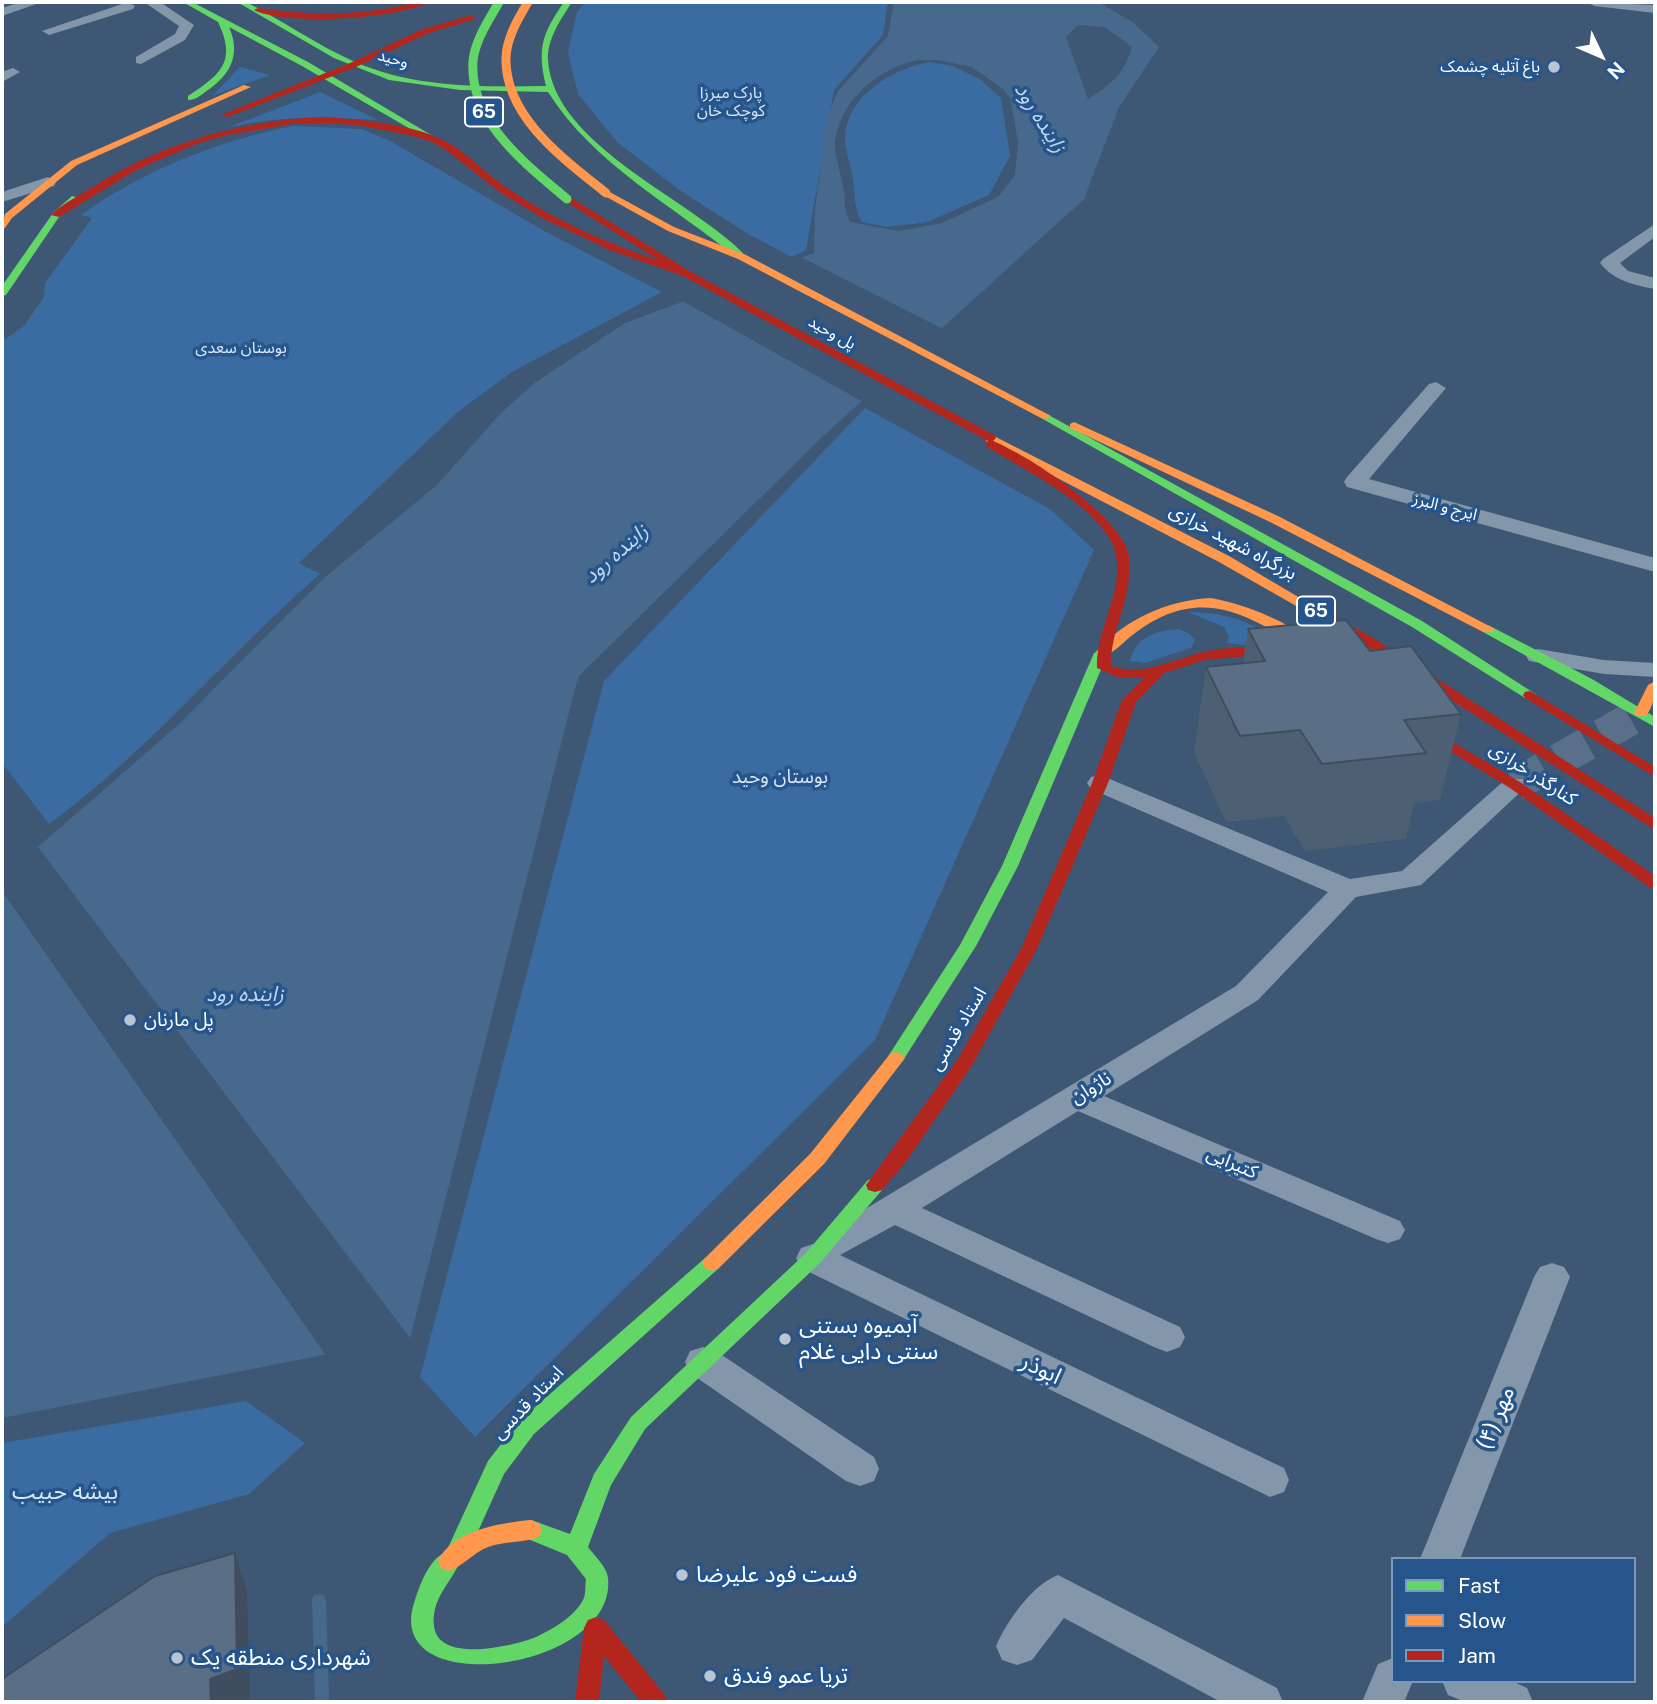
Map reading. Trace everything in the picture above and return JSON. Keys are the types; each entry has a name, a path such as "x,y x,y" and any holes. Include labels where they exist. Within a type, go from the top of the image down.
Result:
{"main road":[{"path":"187,2 411,124 504,191 554,221 615,251 687,274"},
{"name":"وحید","path":"241,2 354,65 401,81 452,87 552,89"},
{"path":"221,19 247,19 258,10 300,18 340,19 378,15 425,2"},
{"name":"65","path":"499,2 484,22 474,51 471,70 473,91 480,106 505,142 530,169 566,198 687,274"},
{"name":"65","path":"528,2 513,24 507,51 509,89 521,114 563,158 606,193 671,229 742,257"},
{"path":"385,29 441,4 472,17"},
{"path":"2,293 55,215 110,170 148,148 354,65 426,31 472,17 564,9"},
{"path":"564,9 548,39 544,64 552,89 575,122 639,183 726,241 742,257"},
{"path":"2,226 48,182 102,143 188,100 227,71 235,46 233,37 221,19"},
{"path":"283,73 352,45"},
{"path":"74,163 262,81"},
{"path":"411,124 404,101 422,91 452,87"},
{"path":"55,215 141,164 195,142 251,127 342,120 396,128 439,142"},
{"name":"پل وحید","path":"742,257 1018,401"},
{"name":"پل وحید","path":"687,274 961,423"},
{"path":"1018,401 1222,491 1648,712 1655,723"},
{"name":"بزرگراه شهید خرازی","path":"1018,401 1418,624 1654,772"},
{"path":"961,423 1076,500 1118,542 1124,560 1121,592 1101,653 1104,668 1117,676 1137,678 1158,673"},
{"name":"بزرگراه شهید خرازی","path":"961,423 1224,559 1365,639 1655,825"},
{"name":"استاد قدسی","path":"576,1548 602,1481 638,1423 813,1258 898,1158 965,1063 1029,949 1100,783 1129,700 1158,673 1205,656 1229,653 1286,657 1326,667 1268,621 1218,601 1191,599 1156,608 1136,620"},
{"path":"1101,653 1136,620 1168,615 1198,621"},
{"path":"1205,656 1217,643 1213,632"},
{"name":"استاد قدسی","path":"457,1553 512,1443 574,1383 674,1297 786,1192 839,1133 908,1041 971,942 1029,825 1082,691 1101,653"},
{"path":"1648,712 1655,685"},
{"name":"کنارگذر خرازی","path":"1396,713 1515,785 1655,883"},
{"path":"442,1671 427,1650 422,1625 425,1598 437,1573 457,1553 480,1539 506,1531 531,1530 556,1536 576,1548 590,1564 598,1584 601,1606 587,1702"},
{"path":"572,1662 581,1655 596,1629"},
{"path":"596,1629 656,1702"}],"street":[{"path":"2,12 35,2"},
{"path":"141,60 180,37 187,25 150,2"},
{"path":"1594,2 1655,9"},
{"path":"80,6 106,13"},
{"path":"49,31 128,6"},
{"path":"2,197 48,182"},
{"path":"1655,229 1609,264 1622,275 1655,284"},
{"name":"ایرج و البرز","path":"1436,388 1355,482 1655,565"},
{"path":"1538,656 1604,667 1655,670"},
{"path":"1100,783 1347,889 1411,878 1515,785"},
{"name":"ناژوان","path":"813,1258 1247,993 1347,889"},
{"name":"کتیرایی","path":"1076,1097 1388,1230"},
{"path":"892,1209 1167,1337"},
{"name":"ابوذر","path":"813,1258 1270,1480"},
{"name":"مهر (۴)","path":"1441,1557 1552,1277"},
{"path":"703,1362 860,1469"},
{"path":"1017,1646 1058,1594 1262,1702"},
{"path":"1383,1702 1391,1683"},
{"path":"1468,1683 1512,1702"}],"green space":[{"name":"پارک میرزا کوچک خان","path":"586,2 888,2 883,35 834,90 806,250 792,257 748,234 681,191 618,143 578,94 568,53 577,12"},
{"path":"929,62 953,66 981,80 1001,98 1010,156 989,195 927,222 887,227 862,222 856,207 846,147 848,122 854,109 874,86 901,71"},
{"path":"240,67 270,75 212,96"},
{"path":"320,92 378,120 302,118 227,128"},
{"name":"بوستان سعدی","path":"293,126 362,129 392,142 546,232 662,292 512,372 459,411 299,563 320,574 120,766 49,824 2,763 2,341 23,327 44,297 45,283 92,218 81,215 130,184 182,159 237,140"},
{"name":"بوستان وحید","path":"865,408 1050,509 1094,550 875,1040 475,1437 420,1377 604,681"},
{"path":"1188,612 1234,618 1297,652 1227,643 1229,637 1224,627"},
{"path":"1179,629 1190,634 1195,640 1191,648 1145,663 1130,661 1137,646 1148,636"},
{"name":"بیشه حبیب","path":"246,1401 305,1443 249,1494 110,1533 2,1627 2,1443"}],"water":[{"name":"زاینده رود","path":"894,2 1098,2 1134,23 1159,47 1119,107 1084,199 819,440 578,677 410,1338 2,1418 2,861 38,847 178,725 324,578 437,485 502,412 536,382 625,323 814,253 815,209 827,117 838,91 888,36","holes":["1078,25 1105,27 1132,47 1116,78 1088,99 1066,37","918,60 937,60 972,67 1003,89 1011,100 1018,143 1015,175 998,197 942,223 898,231 850,222 835,148 844,113 852,100 875,79 889,70"]}],"pier":[{"path":"797,255 945,330 865,403 677,298"},
{"name":"پل مارنان","path":"38,847 410,1338 400,1343 327,1357 2,891 2,861"}],"building":[{"path":"1346,620 1370,651 1411,646 1461,714 1404,720 1426,753 1322,764 1300,730 1240,736 1206,667 1265,661 1248,629"},
{"path":"235,1553 237,1669 210,1679 211,1702 2,1702 2,1679 155,1576"}],"waterway":[{"path":"319,1600 322,1702"}],"tunnel":[{"path":"1515,785 1641,713"}],"traffic: fast":[{"path":"187,2 305,64 439,142"},
{"path":"241,2 336,57 392,78 460,88 552,89"},
{"path":"499,2 483,30 473,61 474,83 480,103 503,140 567,199"},
{"path":"568,2 548,37 544,61 550,89 568,117 625,170 742,257"},
{"path":"191,98 214,82 228,66 231,46 221,19"},
{"path":"2,293 56,215 75,198"},
{"path":"1045,416 1417,624 1530,695"},
{"path":"1488,629 1587,682 1655,723"},
{"path":"896,1058 968,946 1010,866 1101,653"},
{"path":"576,1548 602,1481 638,1423 813,1258 875,1185"},
{"path":"457,1553 496,1468 526,1428 712,1263"},
{"path":"449,1561 432,1585 423,1614 423,1634 439,1653 468,1661 505,1657 542,1645 575,1627 595,1603 597,1576 575,1548 531,1530"}],"traffic: slow":[{"path":"528,2 512,31 506,56 508,80 517,103 549,144 606,193"},
{"path":"2,226 8,216 74,163 247,87"},
{"path":"606,193 671,229 742,257 1045,416"},
{"path":"1074,426 1274,519 1488,629"},
{"path":"990,438 1224,559 1310,608"},
{"path":"1103,652 1133,628 1160,612 1186,603 1211,602 1235,607 1261,618 1319,655"},
{"path":"1641,713 1655,685"},
{"path":"712,1263 817,1159 896,1058"},
{"path":"449,1561 467,1547 487,1538 508,1532 531,1530"}],"traffic: jam":[{"path":"258,10 301,15 363,15 425,2"},
{"path":"225,115 353,65 426,31 472,17"},
{"path":"56,215 123,173 193,142 258,125 325,120 358,122 435,140 504,191 547,217 616,249 687,274"},
{"path":"567,199 687,274 990,438"},
{"path":"991,444 1078,500 1108,527 1118,542 1123,580 1107,636 1104,668 1117,673 1142,674 1203,656 1238,652 1261,653 1295,660"},
{"path":"1310,608 1365,639 1655,825"},
{"path":"875,1185 898,1158 965,1063 1029,949 1100,783 1129,700 1158,672"},
{"path":"1530,695 1655,773"},
{"path":"1407,719 1515,785 1655,883"},
{"path":"596,1628 656,1702"},
{"path":"587,1702 596,1631"}],"place":[{"name":"باغ آتلیه چشمک","path":"1554,67"},
{"name":"پل مارنان","path":"130,1020"},
{"name":"آبمیوه بستنی سنتی دایی غلام","path":"785,1339"},
{"name":"فست فود علیرضا","path":"682,1575"},
{"name":"شهرداری منطقه یک","path":"177,1658"},
{"name":"تریا عمو فندق","path":"710,1676"}]}
